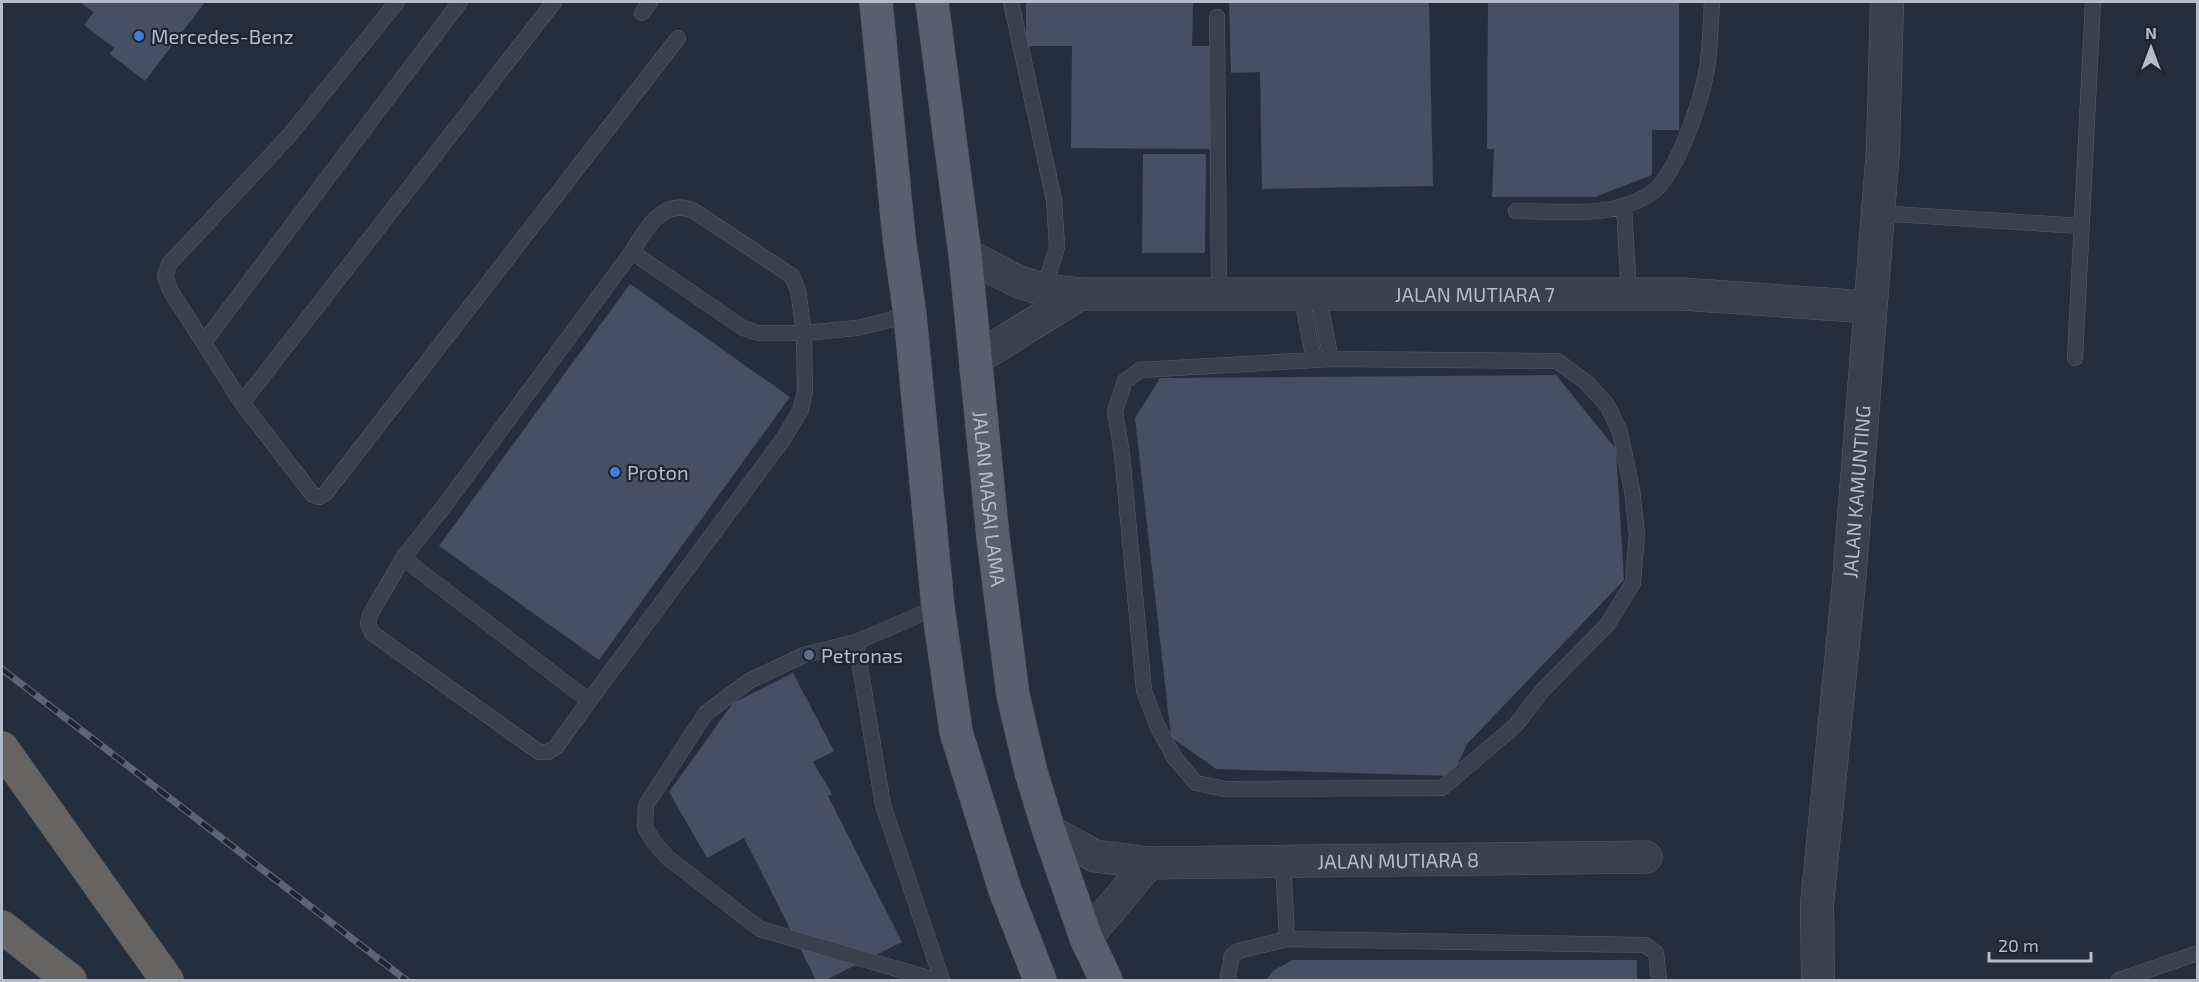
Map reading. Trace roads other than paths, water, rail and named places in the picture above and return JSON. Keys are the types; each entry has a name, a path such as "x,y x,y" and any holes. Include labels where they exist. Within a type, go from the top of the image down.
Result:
{"highway":[{"path":"2,748 167,981"},
{"path":"2,927 70,981"}],"main road":[{"path":"876,2 899,237 910,315 938,607 956,732 1005,890 1040,981"},
{"name":"JALAN MASAI LAMA","path":"932,2 965,254 993,537 1013,695 1031,772 1049,831 1086,938 1106,981"}],"street":[{"name":"JALAN KAMUNTING","path":"1818,981 1817,904 1849,582 1882,149 1887,2"},
{"name":"JALAN MUTIARA 7","path":"965,254 1017,281 1044,290 1080,294 1682,294 1869,307"},
{"path":"976,359 1080,294"},
{"name":"JALAN MUTIARA 8","path":"1049,831 1095,856 1149,863 1646,857"},
{"path":"1086,938 1149,863"}],"lane":[{"path":"397,2 288,137 169,264 165,276 170,290 242,403 314,495 320,497 325,494 678,38"},
{"path":"204,342 460,2"},
{"path":"242,403 554,2"},
{"path":"1011,2 1054,200 1057,247 1044,290"},
{"path":"1516,211 1582,211 1624,206 1653,193 1675,164 1691,124 1708,64 1712,2"},
{"path":"2075,358 2093,2"},
{"path":"1217,17 1219,294"},
{"path":"675,206 694,211 792,276 798,290 804,333 805,390 801,409 784,438 556,747 548,752 539,752 372,633 368,624 370,615 402,558 632,252 644,231 666,210 675,206"},
{"path":"1624,206 1629,294"},
{"path":"1877,213 2080,225"},
{"path":"632,252 743,328 758,333 804,333 856,328 910,315"},
{"path":"1310,294 1331,359"},
{"path":"1310,294 1314,360"},
{"path":"1331,359 1557,361 1586,382 1607,405 1620,432 1632,490 1637,534 1633,583 1607,625 1541,692 1516,725 1442,788 1225,789 1196,783 1174,757 1157,725 1144,691 1122,454 1115,411 1125,381 1140,370 1331,359"},
{"path":"402,558 589,701"},
{"path":"935,981 760,929 668,858 653,841 645,827 646,805 706,713 749,681 804,655 856,642 938,607"},
{"path":"856,642 883,805 942,981"},
{"path":"1283,861 1287,939"},
{"path":"1229,981 1232,956 1238,951 1287,939 1645,945 1656,954 1659,981"},
{"path":"2119,981 2198,953"}],"railway":[{"path":"2,669 406,980"}],"place":[{"name":"Mercedes-Benz","path":"139,36"},
{"name":"Proton","path":"615,472"},
{"name":"Petronas","path":"809,655"}]}
